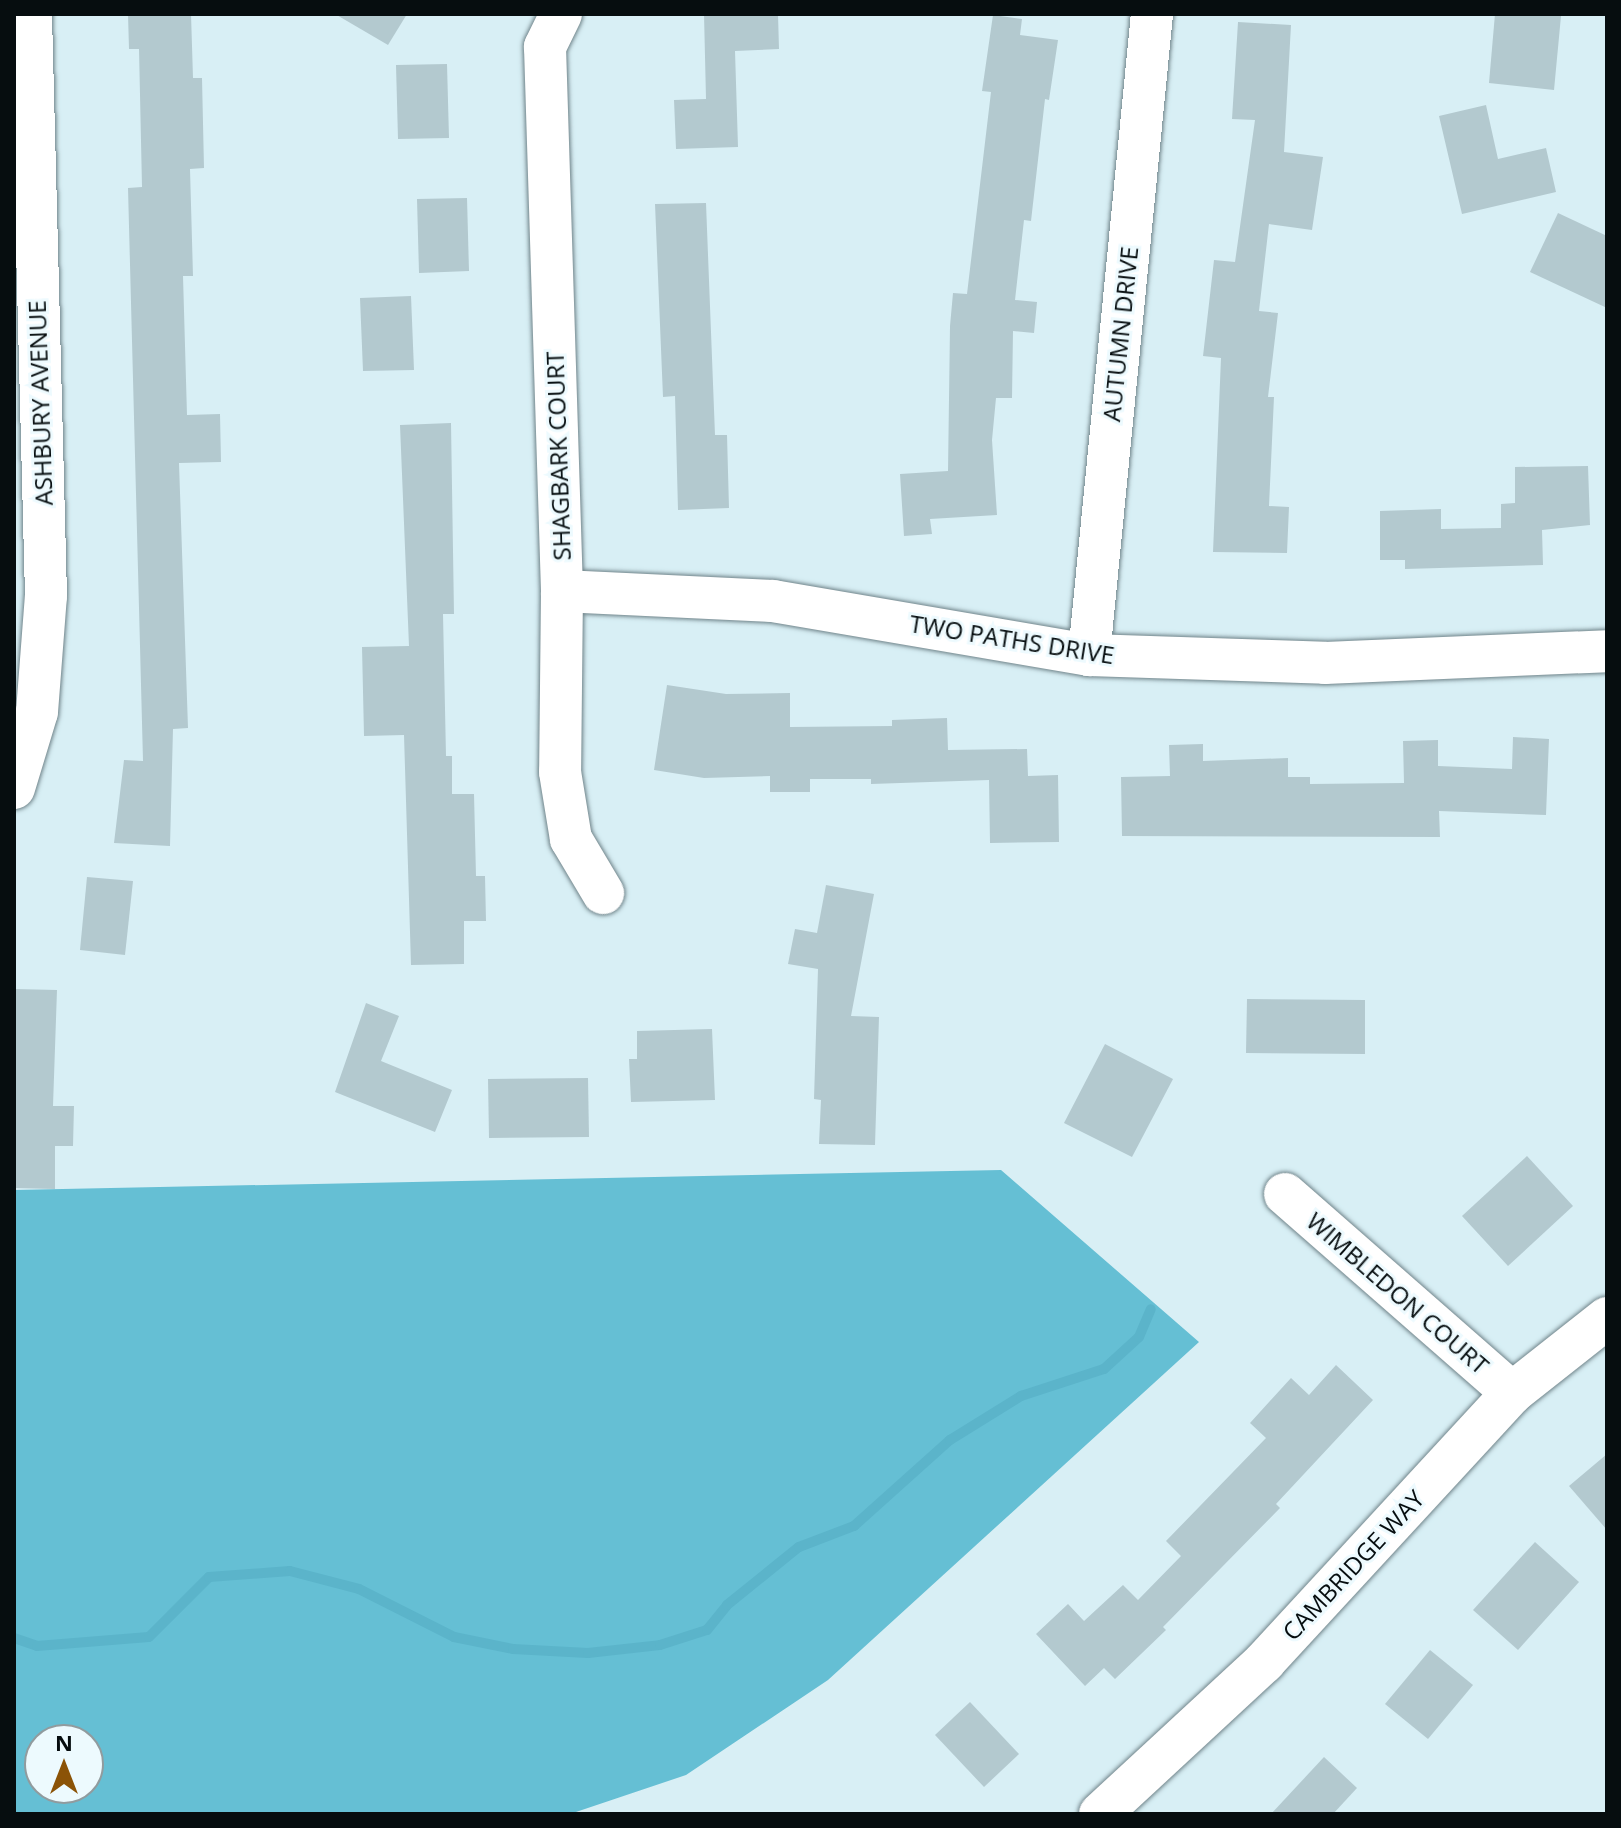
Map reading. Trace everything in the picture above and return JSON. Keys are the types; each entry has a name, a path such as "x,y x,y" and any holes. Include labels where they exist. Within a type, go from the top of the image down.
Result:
{"street":[{"name":"ASHBURY AVENUE","path":"14,788 29,749 45,660 26,355 31,14"},
{"name":"SHAGBARK COURT","path":"561,14 545,47 562,591 562,804 571,839 603,893"},
{"name":"AUTUMN DRIVE","path":"1089,655 1152,14"},
{"name":"TWO PATHS DRIVE","path":"562,591 773,601 1089,655 1325,663 1607,651"},
{"name":"WIMBLEDON COURT","path":"1285,1194 1512,1393"},
{"name":"CAMBRIDGE WAY","path":"1100,1814 1264,1662 1512,1393 1607,1318"}],"shaded area":[{"path":"1001,1170 1199,1342 828,1680 686,1775 570,1814 14,1814 14,1190"}],"building":[{"path":"128,14 191,14 193,78 202,78 204,168 190,169 193,276 183,276 187,415 220,414 221,462 179,463 188,728 173,729 170,846 114,843 124,760 143,761 128,188 142,187 139,49 129,49"},
{"path":"335,14 407,14 388,45"},
{"path":"704,14 778,14 779,49 735,51 738,147 676,149 674,100 706,99"},
{"path":"1495,14 1561,16 1554,90 1489,83"},
{"path":"993,15 1022,19 1020,35 1058,40 1049,100 1045,99 1031,221 1024,220 1015,300 1037,302 1034,333 1013,331 1012,398 996,398 992,440 997,515 930,519 932,534 904,536 900,474 948,471 953,293 967,294 991,92 982,91"},
{"path":"1238,22 1291,25 1284,152 1323,157 1312,230 1269,224 1259,311 1278,313 1268,397 1274,397 1269,506 1289,507 1287,553 1213,552 1221,358 1203,356 1214,260 1235,262 1255,120 1232,119"},
{"path":"447,64 449,138 398,139 396,65"},
{"path":"1486,105 1498,159 1546,148 1556,192 1462,214 1439,116"},
{"path":"467,198 469,271 419,273 417,199"},
{"path":"706,203 715,435 727,435 729,508 678,510 675,396 663,397 655,204"},
{"path":"1558,213 1607,236 1607,308 1530,272"},
{"path":"411,296 414,370 363,371 360,298"},
{"path":"451,423 454,614 443,614 446,756 452,756 452,794 474,794 476,876 485,876 486,921 464,921 464,964 411,965 404,735 364,736 362,647 409,646 400,425"},
{"path":"1588,466 1590,525 1542,530 1543,565 1405,569 1405,560 1380,560 1380,511 1441,509 1441,529 1501,528 1501,504 1515,503 1515,467"},
{"path":"667,685 726,694 790,693 790,727 892,726 892,720 947,718 948,750 1027,749 1028,776 1058,775 1059,842 990,843 989,780 871,784 871,779 810,779 810,792 770,792 770,776 704,778 654,770"},
{"path":"1513,737 1549,739 1546,815 1439,811 1440,837 1122,836 1121,777 1170,776 1169,745 1203,744 1203,761 1288,758 1288,777 1310,777 1310,784 1404,783 1403,741 1438,740 1438,766 1512,769"},
{"path":"87,877 133,881 125,955 80,950"},
{"path":"826,885 874,894 851,1016 879,1017 875,1145 819,1144 821,1100 814,1099 818,969 788,964 795,929 817,933"},
{"path":"14,989 57,990 53,1106 74,1106 73,1146 55,1146 55,1189 14,1188"},
{"path":"1247,999 1365,1000 1365,1054 1246,1053"},
{"path":"366,1003 399,1016 381,1061 452,1090 435,1132 335,1092"},
{"path":"712,1029 715,1100 631,1102 629,1059 637,1059 637,1031"},
{"path":"1105,1044 1173,1079 1132,1157 1064,1123"},
{"path":"588,1078 589,1137 489,1138 488,1079"},
{"path":"1527,1156 1573,1206 1508,1266 1462,1216"},
{"path":"1336,1365 1373,1400 1276,1504 1280,1508 1163,1627 1166,1630 1115,1679 1104,1668 1085,1686 1036,1634 1068,1604 1084,1621 1123,1585 1138,1600 1181,1556 1166,1541 1266,1438 1250,1423 1291,1378 1309,1395"},
{"path":"1607,1454 1607,1530 1569,1486"},
{"path":"1535,1542 1579,1582 1518,1650 1473,1610"},
{"path":"1430,1650 1473,1685 1428,1739 1385,1704"},
{"path":"970,1702 1019,1754 984,1787 935,1735"},
{"path":"1324,1757 1357,1788 1333,1814 1271,1814"}],"waterway":[{"path":"14,1638 37,1646 149,1637 209,1577 290,1571 359,1589 454,1637 513,1649 588,1653 660,1645 707,1630 727,1605 799,1547 854,1526 950,1440 1021,1396 1104,1369 1139,1337 1151,1309"}]}
